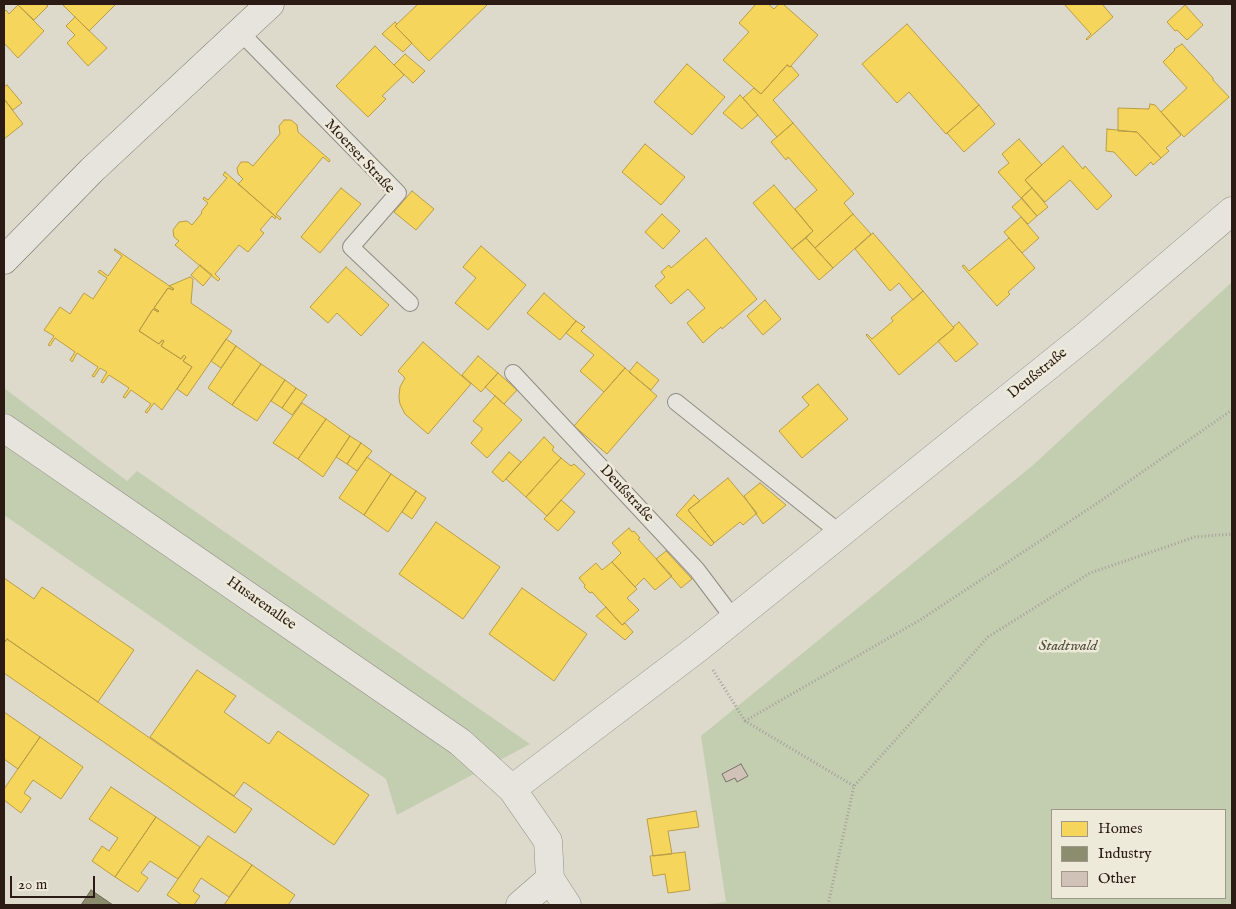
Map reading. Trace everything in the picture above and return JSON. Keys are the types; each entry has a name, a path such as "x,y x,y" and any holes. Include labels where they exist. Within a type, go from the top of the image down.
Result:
{"street":[{"path":"4,260 92,170 270,4"},
{"name":"Deußstraße","path":"512,789 698,648 1088,334 1232,211"},
{"name":"Husarenallee","path":"4,428 460,742 512,789 548,841 550,879"},
{"path":"520,905 550,879 568,905"}],"lane":[{"name":"Moerser Straße","path":"240,32 398,193 351,247 410,303"},
{"name":"Deußstraße","path":"513,373 697,570 734,619"},
{"path":"676,402 840,533"}],"path":[{"path":"745,721 920,620 1096,504 1232,410"},
{"path":"828,905 854,786 988,637 1090,572 1195,537 1232,534"},
{"path":"698,648 745,721 854,786"}],"green space":[{"name":"Stadtwald","path":"1232,282 1232,905 699,905 726,902 701,736 1032,466"},
{"path":"4,388 127,481 137,471 530,744 397,815 386,779 4,515"}],"building: Homes":[{"path":"17,4 45,4 48,6 34,20"},
{"path":"62,4 116,4 89,31"},
{"path":"418,4 487,5 429,61 395,26"},
{"path":"756,4 768,4 774,9 779,4 783,4 818,35 790,67 787,65 761,94 723,60 749,32 739,23"},
{"path":"1064,4 1102,4 1113,17 1087,40 1091,34"},
{"path":"18,5 44,31 18,58 4,43 4,12 6,10 9,14"},
{"path":"1185,5 1203,25 1187,40 1167,22"},
{"path":"75,17 107,48 88,66 67,43 75,35 66,26"},
{"path":"395,22 397,24 395,26 412,43 403,52 382,34"},
{"path":"907,24 979,105 946,134 909,92 897,103 862,64"},
{"path":"1182,44 1229,97 1184,137 1161,112 1187,88 1163,62 1174,49"},
{"path":"375,46 404,75 382,96 386,99 368,117 336,86"},
{"path":"405,54 425,71 413,83 394,65"},
{"path":"687,64 725,97 692,135 654,102"},
{"path":"787,65 791,66 799,75 773,100 793,123 777,137 743,98 754,88 761,94"},
{"path":"7,85 22,103 13,110 4,99 4,87"},
{"path":"740,95 758,115 742,129 723,113"},
{"path":"4,99 23,124 4,139"},
{"path":"1150,104 1155,105 1181,135 1166,148 1169,151 1161,158 1137,132 1118,131 1118,108 1149,109"},
{"path":"979,105 995,124 964,152 947,133"},
{"path":"284,120 291,120 297,125 298,132 330,160 329,162 323,157 276,214 281,218 280,220 238,184 243,179 238,174 237,168 241,162 248,162 253,166 280,134 279,126"},
{"path":"793,123 854,194 844,203 853,214 815,248 806,238 813,231 795,209 817,190 788,157 786,160 771,142"},
{"path":"1107,129 1137,132 1161,158 1153,165 1151,162 1136,176 1114,152 1106,151"},
{"path":"1019,139 1042,165 1025,180 1032,188 1021,198 998,172 1009,163 1002,154"},
{"path":"645,144 685,177 661,205 622,172"},
{"path":"1063,146 1083,169 1085,166 1112,196 1097,210 1070,180 1045,202 1025,180"},
{"path":"225,172 276,217 275,219 272,216 260,230 264,233 248,252 239,245 215,274 220,279 218,281 175,245 179,241 174,237 173,230 179,222 187,221 192,225 208,203 203,199 204,197 208,200 227,178 223,175"},
{"path":"774,185 813,231 792,249 753,203"},
{"path":"341,188 361,204 320,253 301,237"},
{"path":"1032,188 1048,207 1037,216 1021,198"},
{"path":"412,191 434,209 416,230 394,212"},
{"path":"1022,198 1037,216 1028,224 1012,207"},
{"path":"662,214 680,231 663,249 645,232"},
{"path":"853,214 871,234 833,268 815,248"},
{"path":"1021,217 1039,238 1022,253 1004,232"},
{"path":"873,233 923,291 913,300 899,283 890,291 855,249"},
{"path":"706,238 757,299 703,343 687,323 705,308 688,289 671,304 655,286 665,277 661,272 669,265 671,268"},
{"path":"806,238 833,268 819,280 792,249"},
{"path":"1009,238 1035,268 1008,292 1010,294 997,306 962,266 964,265 969,271"},
{"path":"481,246 526,285 488,330 455,303 476,278 463,267"},
{"path":"115,249 174,289 168,288 154,308 159,311 153,309 139,331 159,344 162,340 164,341 161,346 181,359 184,355 186,357 183,361 192,367 162,410 154,403 147,413 145,412 151,404 131,390 125,398 123,397 129,388 109,375 103,383 101,382 107,372 100,368 94,377 92,376 98,367 77,353 72,362 70,360 75,352 55,338 50,346 48,345 54,336 44,330 60,307 70,314 84,293 93,299 107,278 98,272 100,270 108,276 122,256"},
{"path":"200,265 212,275 203,286 191,275"},
{"path":"346,267 389,305 361,336 337,313 328,323 310,307"},
{"path":"190,277 193,279 191,303 232,331 187,396 177,389 192,367 183,361 186,357 184,355 181,359 161,346 164,341 162,340 159,344 139,331 153,309 159,311 154,308 168,288 174,289 169,286"},
{"path":"923,291 954,328 899,375 866,335 872,339 893,321 891,318"},
{"path":"544,293 576,321 560,340 527,313"},
{"path":"765,300 781,319 763,335 747,316"},
{"path":"576,321 585,327 581,331 625,368 604,392 580,371 594,355 566,333"},
{"path":"959,322 978,344 956,362 938,341"},
{"path":"226,339 236,346 221,368 211,361"},
{"path":"423,342 471,384 428,434 405,414 399,397 400,387 405,378 398,371"},
{"path":"236,346 261,364 232,405 208,388"},
{"path":"478,356 498,373 481,392 462,375"},
{"path":"637,362 659,380 651,390 629,372"},
{"path":"261,364 285,380 257,421 232,405"},
{"path":"625,368 657,396 607,454 574,426"},
{"path":"498,373 517,390 504,404 485,387"},
{"path":"285,380 296,388 282,408 271,401"},
{"path":"818,384 848,419 802,458 779,431 809,405 802,397"},
{"path":"296,388 307,395 292,415 282,408"},
{"path":"495,396 522,420 487,458 471,443 482,430 473,421"},
{"path":"302,403 326,419 298,459 273,443"},
{"path":"326,419 350,436 323,477 298,459"},
{"path":"350,436 361,443 347,464 336,457"},
{"path":"544,437 554,447 552,450 561,458 526,497 506,479"},
{"path":"361,443 372,451 357,471 347,464"},
{"path":"509,452 521,462 503,482 492,472"},
{"path":"367,457 391,474 364,515 339,498"},
{"path":"561,458 571,466 574,464 585,474 547,516 526,497"},
{"path":"391,474 416,491 388,532 364,515"},
{"path":"728,478 757,513 743,525 740,522 714,543 688,510"},
{"path":"760,483 786,505 763,524 744,496"},
{"path":"416,491 426,498 412,519 402,512"},
{"path":"694,495 700,501 688,510 714,543 711,546 676,515"},
{"path":"561,500 575,512 558,531 544,519"},
{"path":"436,522 500,567 463,619 399,574"},
{"path":"629,528 632,532 634,531 640,538 638,539 672,576 655,590 644,578 635,587 612,562 621,553 612,543"},
{"path":"666,551 692,579 681,588 656,559"},
{"path":"612,562 637,589 627,598 639,610 622,625 592,592 590,593 584,587 585,585 579,578 596,563 602,570"},
{"path":"4,578 34,599 42,587 134,650 98,702 7,639 4,643"},
{"path":"522,588 587,634 554,681 489,634"},
{"path":"606,607 622,625 625,623 633,632 625,640 596,616"},
{"path":"7,639 252,809 235,833 4,673 4,643"},
{"path":"197,670 236,696 224,712 269,744 278,731 369,795 334,845 244,782 234,796 150,737"},
{"path":"4,712 40,737 18,769 4,759"},
{"path":"40,737 83,767 61,799 33,780 24,793 31,798 21,813 4,800 4,789"},
{"path":"111,787 156,817 115,877 92,861 102,846 109,851 118,838 89,819"},
{"path":"696,811 699,827 668,831 672,854 653,856 647,819"},
{"path":"156,817 200,847 178,879 150,861 141,873 148,878 138,892 115,877"},
{"path":"208,836 252,865 229,897 201,878 193,891 200,896 194,905 182,905 167,895"},
{"path":"685,852 690,890 668,893 665,874 653,876 650,856"},
{"path":"252,865 295,895 288,905 224,905"}],"building: Industry":[{"path":"91,890 113,905 81,905"}],"building: Other":[{"path":"741,764 748,776 737,782 735,778 726,782 722,774"}]}
